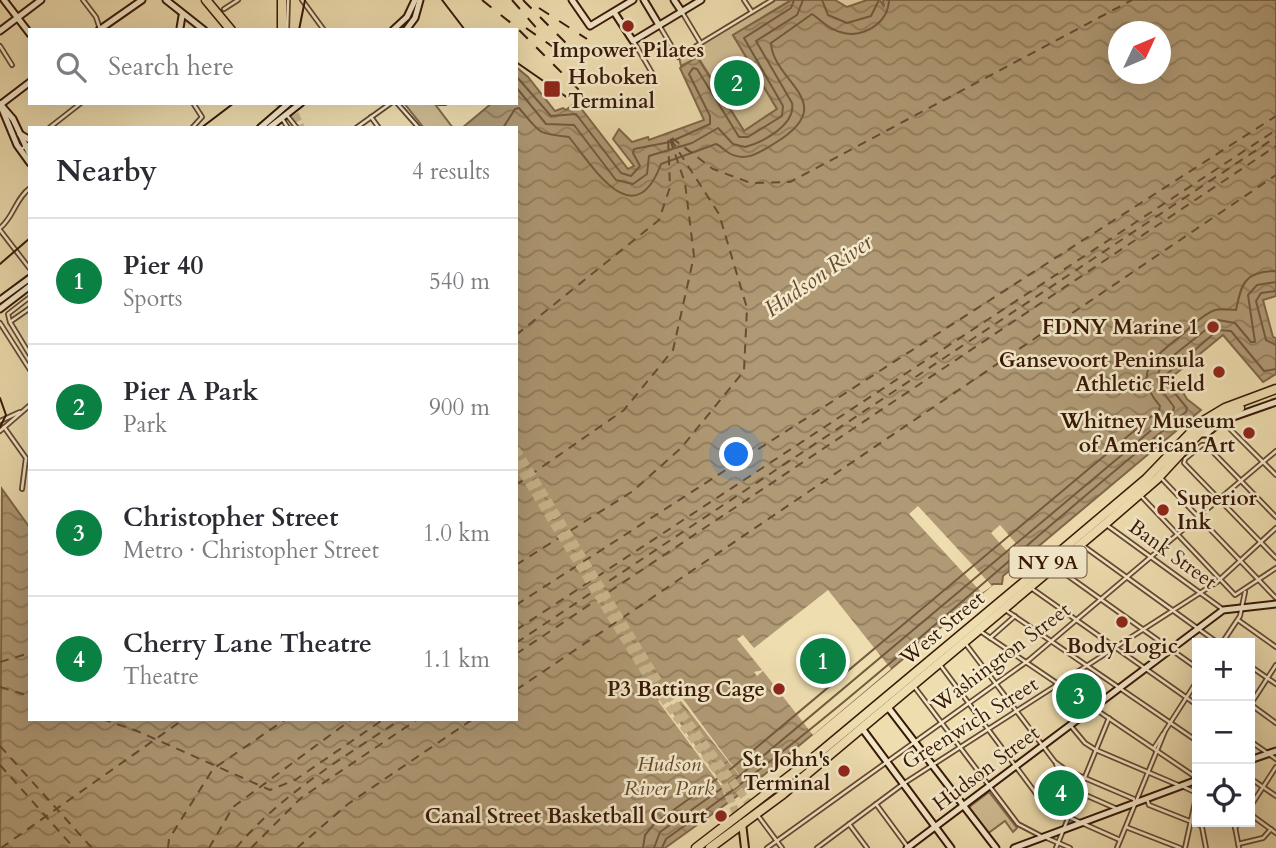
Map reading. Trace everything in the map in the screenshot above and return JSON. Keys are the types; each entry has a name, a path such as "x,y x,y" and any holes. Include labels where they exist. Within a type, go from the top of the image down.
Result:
{"highway":[{"path":"208,0 230,28"},
{"path":"282,0 285,28"},
{"name":"West Street","path":"710,848 885,704 1142,482 1184,438 1214,413 1276,389"},
{"name":"West Street","path":"885,704 913,685 1140,494 1160,476 1197,434 1224,415 1276,395"},
{"name":"West Street","path":"740,821 757,814 859,725"},
{"name":"West Street","path":"696,848 719,841"}],"main road":[{"path":"4,0 28,31"},
{"path":"0,31 41,0"},
{"path":"397,28 407,17 415,0"},
{"path":"408,28 415,18 420,0"},
{"path":"572,0 590,26 633,0"},
{"path":"643,0 659,25"},
{"path":"674,0 682,12"},
{"path":"614,12 633,41 701,0"},
{"path":"100,28 136,1"},
{"path":"168,2 201,28"},
{"path":"178,11 184,20 180,28"},
{"path":"182,28 196,24"},
{"path":"0,104 28,84"},
{"path":"12,96 9,105 13,120 22,149 28,154"},
{"path":"0,104 13,120"},
{"path":"0,104 28,160"},
{"path":"262,126 280,110"},
{"path":"269,126 280,110"},
{"path":"18,132 28,140"},
{"path":"0,300 28,279"},
{"path":"0,309 28,288"},
{"path":"1184,438 1207,434 1222,421 1276,402"},
{"name":"Hudson Street","path":"908,848 1223,610 1276,604"},
{"path":"885,704 994,848"},
{"path":"859,725 951,848"},
{"path":"1255,758 1276,751"},
{"path":"1014,848 1192,781"},
{"path":"740,821 746,848"}],"street":[{"path":"83,0 96,17 99,28"},
{"path":"224,9 238,0"},
{"path":"285,28 288,0"},
{"path":"302,0 322,28"},
{"path":"744,0 752,12"},
{"path":"659,25 678,57 772,0"},
{"path":"682,12 701,43"},
{"path":"633,41 655,78"},
{"path":"0,46 12,65"},
{"path":"51,126 78,105"},
{"path":"194,105 202,117 194,126"},
{"path":"359,126 388,105"},
{"path":"399,105 416,126"},
{"path":"280,110 287,126"},
{"path":"280,110 295,126"},
{"path":"371,117 378,126"},
{"path":"22,149 28,143"},
{"path":"28,190 18,198 9,220 0,229 28,267"},
{"path":"28,299 8,314 28,352"},
{"path":"10,322 28,309"},
{"path":"0,323 28,367"},
{"path":"0,431 28,407"},
{"path":"0,421 23,411"},
{"path":"1222,421 1276,475"},
{"path":"4,427 26,458 22,489"},
{"path":"1276,517 1206,445 1202,445 1184,463 1276,558"},
{"name":"Washington Street","path":"767,848 1026,663 1276,451"},
{"path":"1160,476 1276,598"},
{"path":"1140,494 1236,596 1276,568"},
{"name":"Bank Street","path":"1105,524 1223,610"},
{"name":"Greenwich Street","path":"817,848 903,784 1221,579 1276,528"},
{"path":"1081,544 1212,638"},
{"path":"1055,566 1192,664"},
{"path":"1030,587 1192,701"},
{"path":"1224,638 1238,620 1247,589"},
{"path":"1005,609 1192,737"},
{"path":"990,638 1015,616"},
{"path":"1238,620 1276,648"},
{"path":"979,630 1192,775"},
{"path":"965,642 1055,762 1062,774 1058,783 1118,810"},
{"path":"939,663 1046,807 1121,840"},
{"path":"1253,701 1276,666"},
{"path":"1255,670 1276,684"},
{"path":"913,685 1018,824 1070,848"},
{"path":"1117,848 1155,749 1192,689"},
{"path":"1255,708 1276,723"},
{"path":"1056,848 1110,717"},
{"path":"1070,724 1085,743 1096,750 1192,791"},
{"path":"1255,745 1276,759"},
{"path":"1055,762 1084,778 1134,799 1135,803"},
{"path":"1255,799 1276,767"},
{"path":"1255,781 1276,796"},
{"path":"1147,799 1149,805 1190,821"},
{"path":"876,804 908,848"},
{"path":"1126,827 1182,848 1192,813"},
{"path":"757,814 782,848"},
{"path":"1255,818 1276,833"},
{"path":"849,824 867,848"},
{"path":"1202,827 1206,848"},
{"path":"1235,828 1239,846 1264,838 1271,829"},
{"path":"822,844 825,848"}],"shaded area":[{"path":"776,0 791,0 733,35 777,109 744,131 698,57 681,66 679,57"},
{"path":"406,105 436,105 451,126 422,126"},
{"path":"989,792 1017,828 1013,832 1005,821 987,834 968,808"}],"water":[{"name":"Hudson River","path":"792,0 835,0 847,7 867,0 880,0 884,7 883,0 1276,0 1276,296 1263,300 1273,337 1276,338 1276,374 1263,382 1223,335 1173,376 1187,399 1201,410 1003,576 1002,584 993,584 747,789 665,848 0,848 2,489 28,525 28,721 518,721 518,126 464,126 490,105 518,105 518,69 555,111 563,108 566,110 576,102 628,169 634,166 613,139 619,129 632,142 648,137 649,140 704,120 680,68 697,57 744,131 777,109 733,35"}],"pier":[{"path":"918,506 992,586 982,593 909,514"},
{"path":"1000,525 1027,556 1018,564 991,533"},
{"path":"828,590 891,669 813,735 763,671 757,676 754,672 762,670 737,639 743,635 754,648"},
{"path":"675,688 749,788 681,701 669,708 723,785 728,804 721,786 658,701"}],"ferry route":[{"path":"672,138 713,169 751,183 790,182 1132,0"},
{"path":"518,604 1276,116"},
{"path":"518,629 1276,130"},
{"path":"518,564 633,491 681,448 744,371 747,308 719,214 668,135"},
{"path":"518,333 659,220 670,187 668,136"},
{"path":"518,642 1276,137"},
{"path":"518,484 624,410 673,350 694,256 685,183 670,139"},
{"path":"518,653 1276,146"},
{"path":"518,689 1276,175"},
{"path":"0,662 28,654"},
{"path":"0,687 28,695"},
{"path":"108,721 137,731 270,790 295,780 381,721"},
{"path":"1,848 181,721"},
{"path":"168,848 169,839 213,769 283,721"},
{"path":"209,848 233,807 349,721"},
{"path":"236,848 293,794 398,721"},
{"path":"251,848 301,798 415,721"},
{"path":"297,848 348,804 470,721"},
{"path":"0,746 92,848"},
{"path":"0,765 74,848"}],"tunnel":[{"path":"280,105 291,126"},
{"path":"291,105 300,126"},
{"path":"518,452 660,684 753,809"},
{"path":"518,465 653,685 722,778 743,831"}],"tram line":[{"path":"299,28 305,0"},
{"path":"442,0 463,28"},
{"path":"518,63 568,98"},
{"path":"204,126 231,105"},
{"path":"0,264 28,240"},
{"path":"0,398 6,415 0,427"}],"railway":[{"path":"482,0 517,28"},
{"path":"512,0 540,32"},
{"path":"523,0 575,52"},
{"path":"539,8 587,39"},
{"path":"526,28 566,56"},
{"path":"518,29 599,110"}],"place":[{"name":"Impower Pilates","path":"628,26"},
{"name":"Pier A Park","path":"737,83"},
{"name":"Hoboken Terminal","path":"552,89"},
{"name":"FDNY Marine 1","path":"1213,327"},
{"name":"Gansevoort Peninsula Athletic Field","path":"1219,372"},
{"name":"Whitney Museum of American Art","path":"1249,433"},
{"name":"Superior Ink","path":"1163,510"},
{"name":"Body Logic","path":"1122,622"},
{"name":"Pier 40","path":"823,661"},
{"name":"P3 Batting Cage","path":"779,689"},
{"name":"Christopher Street","path":"1079,696"},
{"name":"St. John's Terminal","path":"844,771"},
{"name":"Cherry Lane Theatre","path":"1061,793"},
{"name":"Canal Street Basketball Court","path":"721,816"}],"park label":[{"name":"Hudson River Park","path":"669,776"}]}
